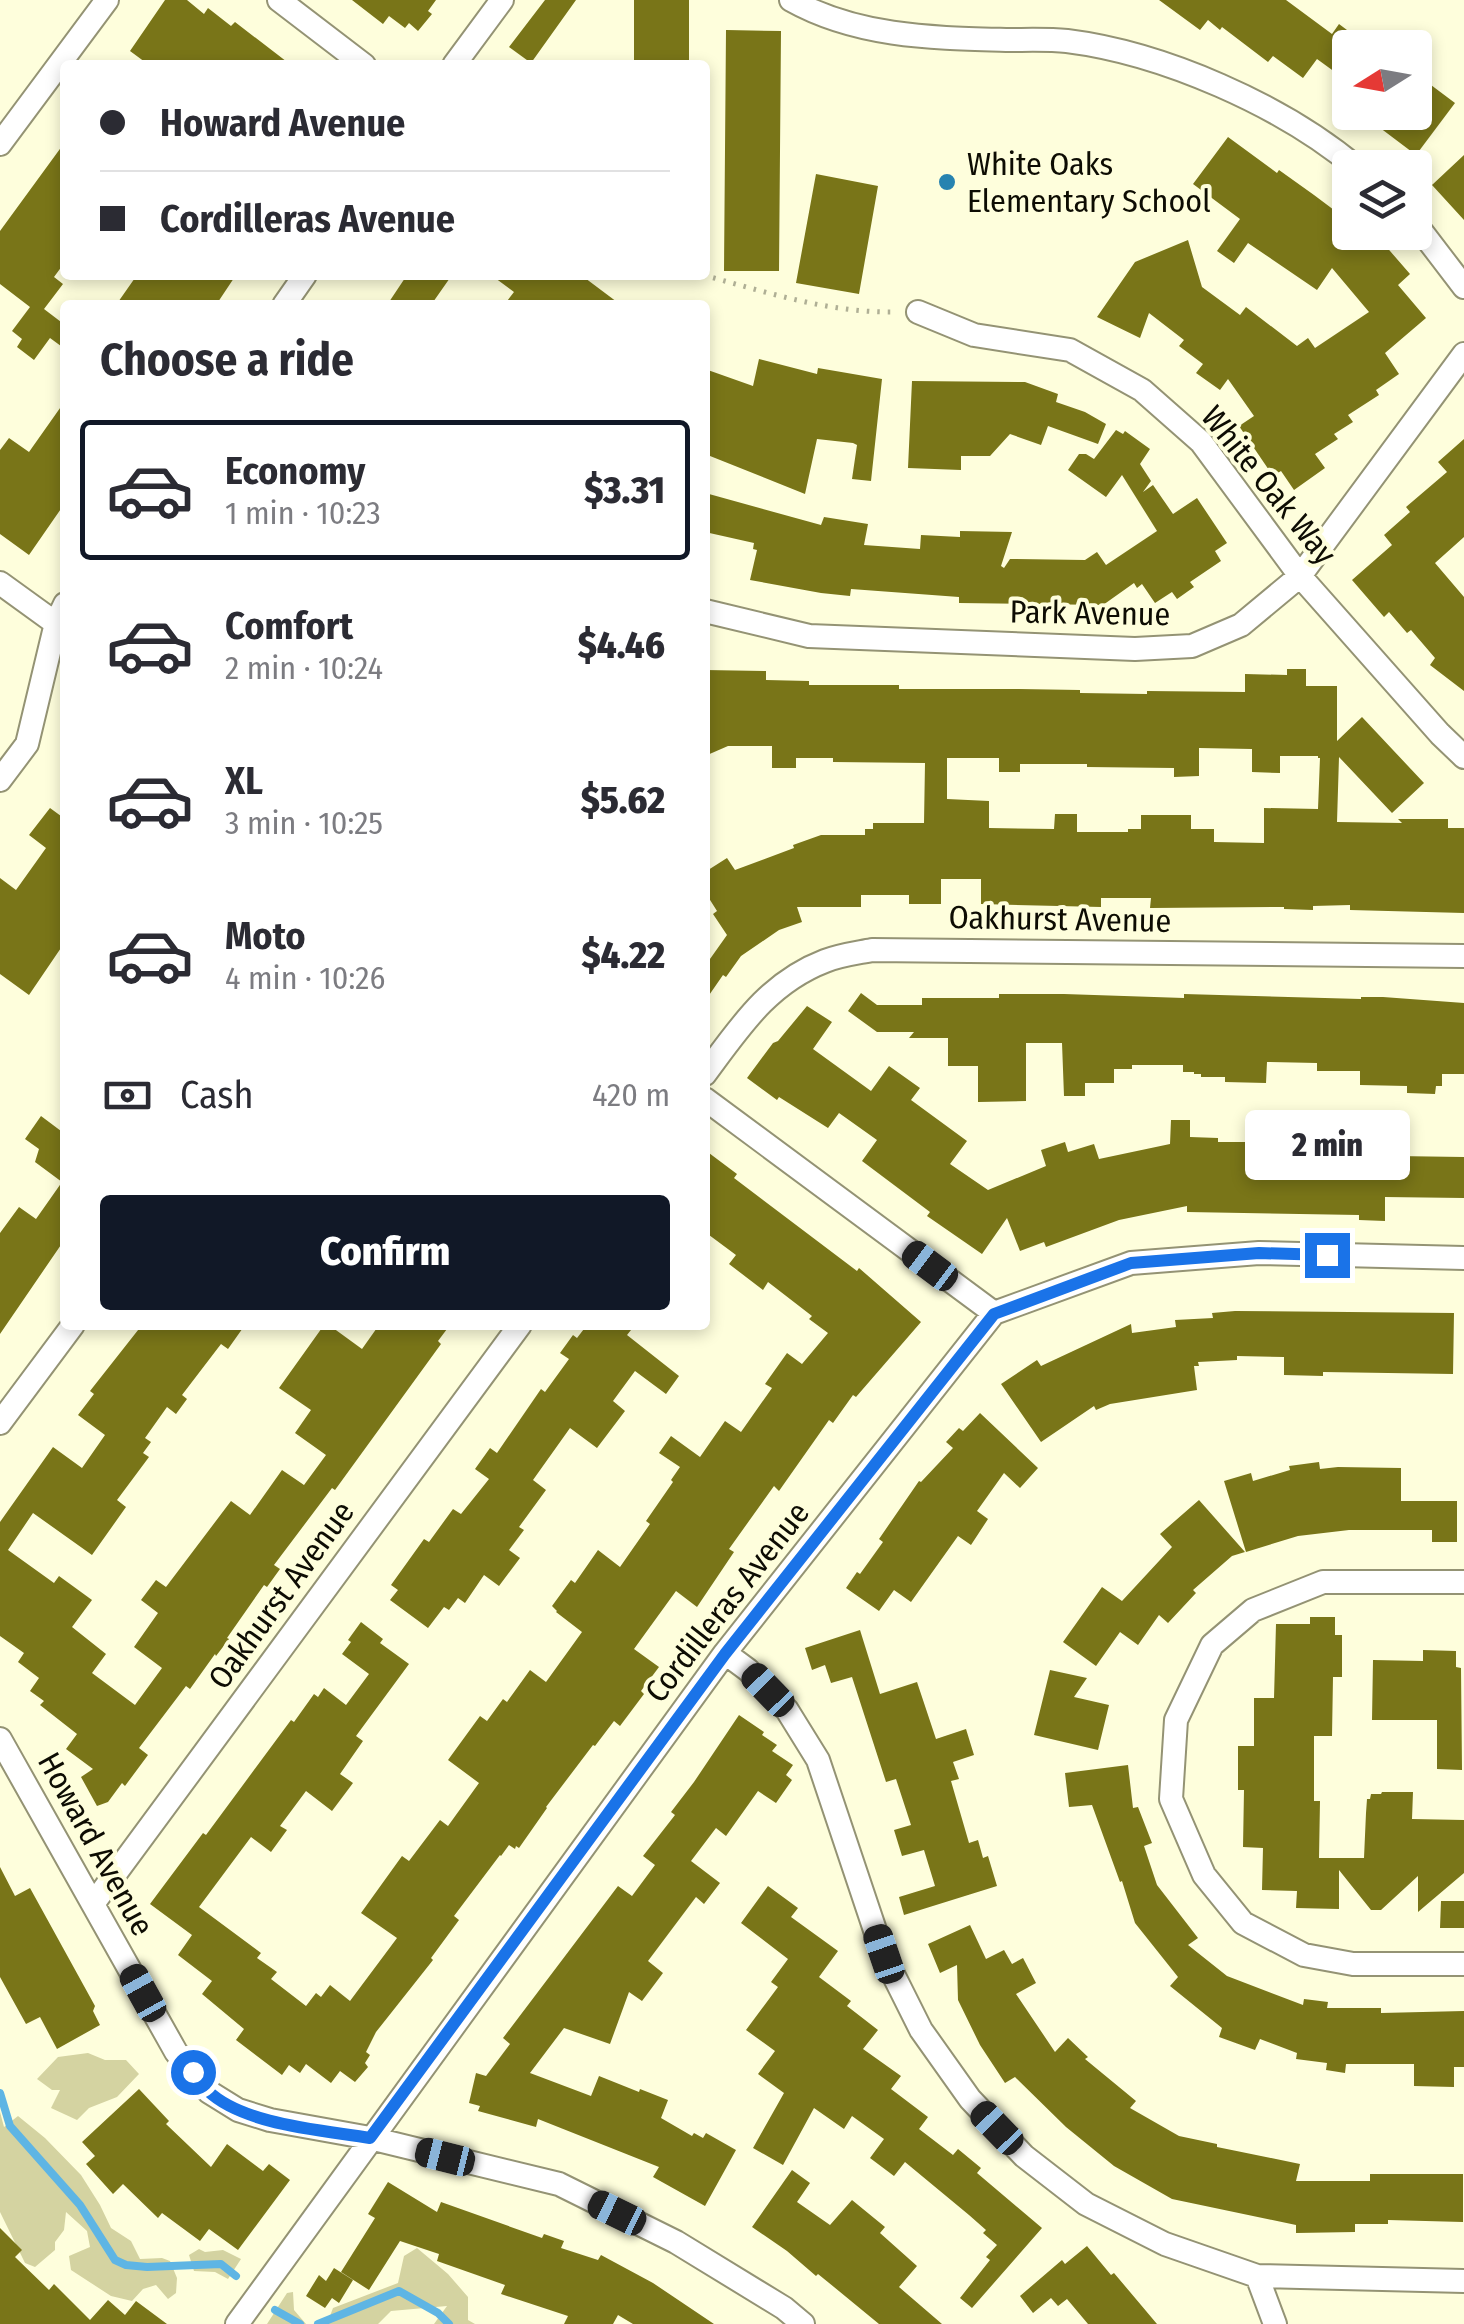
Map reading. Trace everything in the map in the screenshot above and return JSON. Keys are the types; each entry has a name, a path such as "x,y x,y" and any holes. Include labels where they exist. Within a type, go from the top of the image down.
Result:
{"street":[{"path":"62,60 107,0"},
{"path":"278,0 357,60"},
{"path":"458,60 502,0"},
{"path":"791,0 870,30 918,38 1066,41 1144,56 1264,104 1332,151"},
{"path":"0,144 60,63"},
{"path":"1432,245 1464,287"},
{"name":"White Oak Way","path":"918,312 974,335 1070,350 1142,390 1201,442 1300,576 1464,757"},
{"name":"Park Avenue","path":"710,612 809,636 1135,649 1192,646 1241,625 1300,576 1464,354"},
{"path":"0,582 60,618"},
{"path":"0,780 27,744 60,626"},
{"name":"Oakhurst Avenue","path":"710,1067 760,1002 791,978 827,960 872,950 1464,956"},
{"path":"710,1103 994,1314 1131,1263 1259,1253 1464,1258"},
{"name":"Cordilleras Avenue","path":"237,2324 725,1654 994,1314"},
{"path":"0,1424 69,1330"},
{"name":"Oakhurst Avenue","path":"94,1904 516,1330"},
{"path":"1464,1582 1322,1582 1252,1610 1212,1645 1176,1720 1170,1799 1204,1875 1244,1923 1304,1955 1353,1964 1464,1964"},
{"path":"725,1654 748,1670 787,1710 818,1760 884,1954 921,2030 970,2099 1024,2156 1086,2204 1165,2244 1257,2276 1464,2281"},
{"name":"Howard Avenue","path":"0,1740 176,2052 209,2092 238,2110 270,2120 370,2138 558,2184 676,2242 784,2308 802,2324"},
{"path":"1257,2276 1275,2324"}],"path":[{"path":"710,277 791,299 860,312 918,312"}],"green space":[{"path":"88,2053 105,2060 126,2060 139,2074 117,2097 89,2108 77,2120 51,2108 60,2090 52,2090 37,2079 58,2057"},
{"path":"0,2112 4,2127 18,2116 81,2175 111,2228 131,2241 140,2259 170,2261 177,2278 176,2293 168,2299 156,2285 143,2289 132,2301 111,2296 71,2270 69,2256 90,2247 87,2231 66,2212 64,2230 55,2242 55,2250 35,2267 25,2263 0,2212"},
{"path":"417,2248 468,2297 468,2320 475,2324 434,2324 447,2306 391,2311 378,2324 327,2324 333,2308 398,2283 404,2256"},
{"path":"199,2249 223,2250 241,2259 228,2279 215,2272 194,2271 189,2255"},
{"path":"293,2292 294,2310 306,2324 267,2324 287,2293"}],"building":[{"path":"165,0 187,0 204,14 208,8 231,26 235,22 284,60 142,60 130,51"},
{"path":"352,0 436,0 428,11 432,14 418,31 409,23 405,28 389,16 383,24"},
{"path":"545,0 576,0 533,60 509,47"},
{"path":"634,0 689,0 689,60 634,60"},
{"path":"1159,0 1286,0 1332,34 1332,70 1317,59 1303,78 1273,56 1268,62 1208,20 1200,30"},
{"path":"726,30 781,31 779,271 724,271"},
{"path":"1432,86 1455,103 1420,150 1409,150 1383,130 1432,130"},
{"path":"1228,137 1332,209 1332,250 1389,250 1410,274 1398,285 1426,318 1385,353 1399,374 1376,390 1379,395 1348,415 1353,422 1334,434 1338,439 1315,454 1325,468 1294,490 1281,471 1273,476 1239,426 1254,416 1228,379 1220,390 1196,373 1203,364 1179,346 1184,340 1149,313 1140,338 1097,317 1135,262 1188,240 1202,287 1240,315 1246,307 1297,346 1308,338 1315,348 1369,312 1332,268 1317,290 1248,243 1234,263 1217,251 1240,219 1193,184"},
{"path":"60,149 60,269 54,277 63,284 44,309 60,321 60,345 50,338 34,360 17,347 22,339 12,331 30,307 0,284 0,231"},
{"path":"1464,155 1464,220 1432,185"},
{"path":"816,174 878,186 859,294 796,283"},
{"path":"134,280 233,280 219,300 120,300"},
{"path":"404,280 448,280 434,300 390,300"},
{"path":"498,280 588,280 614,300 508,300 514,292"},
{"path":"759,359 817,374 818,368 882,379 871,481 852,479 857,445 853,443 817,439 805,494 710,456 710,371 753,386"},
{"path":"912,381 1025,382 1058,394 1056,402 1106,424 1098,444 1048,426 1041,445 1010,434 990,456 961,456 961,470 908,468"},
{"path":"60,408 60,510 29,555 0,534 0,450 9,438 29,452"},
{"path":"1116,430 1123,434 1125,431 1150,449 1140,464 1151,481 1143,492 1153,485 1173,514 1197,498 1227,543 1215,551 1221,561 1190,582 1194,587 1177,599 1172,592 1155,603 1142,584 1137,588 1134,583 1103,605 959,603 959,597 851,589 850,596 750,580 757,550 753,549 754,543 710,533 710,494 821,525 824,517 868,524 864,545 920,549 921,535 960,537 960,531 1012,532 1001,566 1004,568 1010,559 1085,560 1097,552 1106,565 1157,531 1122,475 1106,497 1068,470 1079,454 1094,459"},
{"path":"1464,439 1464,537 1435,563 1464,597 1464,691 1430,665 1435,658 1411,630 1407,633 1389,612 1384,617 1352,580 1392,545 1384,535 1410,512 1406,507 1447,472 1438,462"},
{"path":"1287,669 1306,669 1306,686 1337,686 1337,741 1362,717 1424,783 1392,813 1339,757 1337,822 1448,819 1448,828 1464,828 1464,913 1350,910 1350,905 1313,906 1313,910 1150,908 1151,898 1101,898 1101,907 981,904 981,879 941,879 941,904 909,904 909,895 861,895 861,907 797,907 802,922 779,930 741,956 710,994 710,959 727,935 713,914 717,911 710,900 710,869 727,858 735,870 821,835 865,835 865,829 873,829 873,823 924,823 925,763 796,758 796,768 772,768 772,746 728,746 710,754 710,670 766,671 766,680 809,681 809,685 1147,694 1245,692 1245,674 1287,675","holes":["1199,748 1252,749 1252,772 1280,773 1280,756 1318,756 1318,809 1264,808 1264,843 1214,842 1214,829 1191,829 1191,815 1141,815 1141,829 1128,832 1077,832 1077,814 1055,814 1054,829 989,828 989,801 947,799 947,758 999,758 999,772 1020,772 1020,764 1087,764 1174,768 1174,777 1199,776"]},
{"path":"50,808 60,815 60,949 29,995 0,974 0,878 16,890 46,848 29,835"},
{"path":"861,993 877,1005 922,1005 922,998 999,998 999,994 1383,997 1464,1003 1464,1074 1442,1074 1442,1086 1436,1086 1435,1094 1407,1093 1407,1086 1360,1085 1360,1071 1317,1071 1317,1063 1267,1062 1266,1083 1201,1077 1183,1072 1183,1065 1132,1065 1132,1069 1114,1069 1114,1083 1085,1083 1085,1096 1064,1096 1062,1043 1026,1043 1026,1101 978,1102 978,1066 948,1066 948,1038 909,1038 914,1032 877,1032 848,1011"},
{"path":"807,1006 832,1022 813,1049 871,1091 889,1066 920,1088 911,1100 967,1141 950,1164 988,1190 1046,1166 1041,1150 1065,1142 1068,1152 1094,1144 1099,1159 1170,1144 1171,1120 1190,1120 1190,1137 1218,1138 1218,1142 1270,1142 1270,1131 1309,1132 1309,1140 1360,1141 1360,1133 1396,1133 1395,1156 1464,1157 1464,1198 1385,1197 1385,1221 1359,1220 1359,1215 1187,1212 1187,1206 1119,1220 1046,1247 1044,1242 1020,1251 1007,1218 982,1254 927,1216 930,1212 862,1161 877,1140 839,1113 828,1128 747,1078"},
{"path":"41,1116 60,1130 60,1181 35,1162 39,1149 25,1139"},
{"path":"710,1154 737,1174 734,1178 857,1271 859,1268 921,1322 856,1397 853,1395 833,1423 829,1420 779,1491 774,1486 729,1549 734,1552 697,1607 676,1591 634,1649 659,1667 641,1691 644,1694 620,1726 614,1721 593,1745 519,1848 509,1845 454,1916 459,1920 433,1960 376,2032 366,2052 370,2055 365,2063 368,2067 355,2082 340,2071 331,2083 306,2064 300,2073 289,2065 282,2075 236,2040 244,2029 202,1994 212,1981 178,1955 192,1935 150,1904 314,1694 318,1697 324,1688 346,1705 369,1674 342,1654 361,1622 383,1639 380,1643 409,1664 356,1736 363,1741 340,1774 353,1783 332,1811 306,1791 280,1826 287,1830 271,1852 251,1837 199,1907 261,1953 257,1958 277,1972 271,1979 306,2006 316,1993 321,1997 330,1985 350,2001 397,1938 361,1913 402,1856 409,1861 440,1820 448,1826 479,1783 448,1760 480,1716 487,1721 503,1699 507,1702 530,1670 546,1682 582,1632 552,1606 571,1580 575,1583 598,1550 620,1567 650,1524 646,1521 680,1467 659,1453 671,1436 700,1457 725,1421 741,1432 772,1388 765,1384 787,1353 802,1364 828,1333 768,1282 763,1290 729,1264 736,1255 710,1236"},
{"path":"60,1185 60,1246 0,1334 0,1233 19,1207 36,1219"},
{"path":"1212,1313 1454,1313 1453,1374 1284,1375 1284,1357 1237,1356 1237,1360 1198,1362 1199,1366 1194,1366 1197,1390 1110,1404 1096,1410 1094,1406 1041,1442 1001,1384 1037,1360 1041,1366 1131,1324 1132,1333 1176,1327 1175,1320 1213,1318"},
{"path":"138,1330 241,1330 228,1349 221,1344 182,1395 187,1399 176,1414 167,1407 145,1438 151,1442 143,1453 149,1457 117,1500 126,1507 92,1555 33,1513 8,1550 54,1583 59,1576 92,1600 72,1627 106,1654 92,1673 135,1705 162,1668 134,1647 158,1613 141,1600 156,1580 166,1587 231,1501 250,1515 282,1470 304,1485 326,1455 295,1433 311,1410 279,1388 320,1330 336,1330 362,1349 375,1330 446,1330 438,1341 441,1344 335,1490 332,1488 274,1565 280,1569 267,1587 264,1585 229,1639 190,1689 186,1686 139,1748 148,1755 125,1786 122,1783 108,1802 97,1806 81,1777 93,1769 66,1749 77,1734 40,1705 44,1701 30,1691 39,1678 18,1662 24,1653 0,1636 0,1522 53,1447 82,1468 105,1435 78,1415 94,1394 90,1391"},
{"path":"583,1330 631,1330 627,1335 679,1376 666,1394 635,1371 613,1401 625,1411 597,1448 570,1428 533,1480 546,1490 519,1527 524,1530 509,1550 520,1558 499,1586 484,1575 465,1603 458,1598 449,1610 444,1607 428,1628 390,1600 398,1590 391,1585 424,1539 429,1542 453,1509 461,1514 489,1479 475,1469 490,1448 497,1453 541,1389 545,1392 569,1359 560,1353 573,1335 577,1338"},
{"path":"980,1413 1038,1468 1020,1488 1004,1473 977,1511 988,1519 971,1545 958,1536 911,1602 894,1590 879,1611 846,1588 883,1542 879,1539 919,1481 953,1448 946,1442"},
{"path":"1319,1462 1320,1469 1401,1468 1401,1501 1457,1501 1457,1542 1432,1542 1432,1530 1349,1530 1298,1536 1246,1552 1224,1481 1251,1473 1253,1481 1290,1470 1289,1466"},
{"path":"1199,1500 1245,1552 1232,1556 1193,1590 1196,1593 1168,1623 1159,1615 1138,1645 1120,1632 1096,1666 1063,1642 1102,1587 1122,1601 1172,1547 1160,1534"},
{"path":"1310,1617 1335,1617 1335,1635 1342,1635 1342,1677 1333,1677 1332,1736 1314,1736 1314,1801 1320,1801 1319,1858 1364,1858 1367,1799 1371,1794 1413,1792 1412,1819 1464,1820 1464,1873 1418,1912 1418,1876 1381,1910 1371,1910 1339,1870 1339,1909 1296,1908 1297,1891 1262,1890 1263,1848 1243,1847 1244,1790 1238,1790 1238,1746 1254,1746 1254,1698 1274,1698 1276,1624 1310,1624"},
{"path":"860,1630 880,1694 917,1682 936,1739 966,1729 974,1755 953,1762 959,1779 951,1781 969,1843 978,1840 983,1858 988,1856 997,1886 904,1915 899,1897 935,1886 924,1850 902,1856 894,1830 911,1825 896,1779 886,1782 852,1677 831,1683 825,1665 812,1670 805,1648"},
{"path":"1423,1650 1456,1651 1456,1667 1461,1668 1462,1770 1437,1769 1437,1720 1372,1720 1373,1660 1423,1661"},
{"path":"1050,1670 1087,1678 1074,1697 1109,1705 1098,1750 1034,1735"},
{"path":"739,1715 777,1745 772,1751 793,1765 786,1775 792,1780 776,1803 758,1791 726,1836 716,1828 691,1861 720,1883 704,1904 696,1897 648,1961 663,1973 642,2001 629,1992 610,2044 564,2028 530,2073 591,2096 599,2076 639,2092 640,2089 668,2100 661,2118 692,2136 694,2133 703,2138 706,2133 736,2150 705,2206 653,2177 659,2167 538,2119 536,2127 478,2111 480,2106 469,2103 476,2073 486,2076 510,2044 503,2038 618,1886 632,1896 655,1865 643,1856 675,1815 671,1812"},
{"path":"1128,1765 1133,1808 1138,1807 1152,1843 1144,1846 1157,1885 1198,1938 1188,1945 1227,1976 1303,2005 1304,1999 1328,2002 1327,2008 1381,2008 1381,2013 1464,2011 1464,2067 1454,2067 1454,2087 1414,2086 1414,2064 1346,2064 1345,2073 1326,2070 1327,2063 1296,2059 1297,2053 1260,2039 1255,2050 1219,2037 1222,2028 1170,1986 1178,1977 1135,1923 1092,1805 1069,1807 1065,1773"},
{"path":"0,1867 15,1896 30,1888 95,2006 93,2011 100,2025 57,2049 40,2017 26,2024 0,1977"},
{"path":"768,1886 798,1908 791,1917 838,1951 819,1977 851,2001 847,2006 878,2030 863,2049 901,2076 891,2089 928,2117 919,2129 953,2155 958,2149 981,2168 977,2173 1042,2228 972,2308 960,2298 997,2245 983,2233 986,2230 905,2162 894,2176 870,2158 884,2139 852,2116 844,2129 814,2108 783,2165 753,2148 784,2093 758,2074 775,2051 746,2030 778,1987 771,1982 788,1959 741,1923"},
{"path":"1441,1901 1464,1901 1464,1928 1440,1928"},
{"path":"970,1925 986,1959 1004,1950 1012,1964 1023,1958 1036,1983 1016,1994 1055,2052 1068,2038 1088,2057 1085,2059 1136,2101 1130,2108 1179,2136 1300,2164 1296,2181 1370,2181 1370,2174 1463,2174 1463,2222 1388,2220 1388,2224 1355,2224 1355,2232 1296,2233 1296,2225 1172,2199 1114,2166 1066,2127 1015,2077 1005,2083 980,2045 958,2000 957,1965 940,1973 928,1944"},
{"path":"139,2089 169,2121 166,2124 211,2167 227,2144 263,2171 269,2164 290,2180 238,2250 209,2229 200,2241 162,2213 158,2218 123,2184 113,2194 86,2164 95,2156 82,2142"},
{"path":"792,2170 810,2183 797,2202 830,2225 852,2200 885,2227 880,2233 917,2266 899,2287 942,2324 879,2324 752,2227"},
{"path":"388,2182 437,2212 441,2202 542,2238 544,2234 564,2241 561,2248 598,2260 601,2255 653,2283 714,2324 633,2324 618,2315 613,2324 564,2324 568,2316 501,2294 505,2285 437,2261 439,2254 400,2241 369,2290 341,2272 375,2218 368,2214"},
{"path":"0,2228 22,2250 15,2257 49,2290 54,2284 90,2320 108,2300 125,2315 136,2301 167,2324 0,2324"},
{"path":"1087,2246 1157,2324 1088,2324 1067,2299 1058,2306 1051,2298 1033,2313 1020,2296 1062,2260 1065,2264"},
{"path":"334,2268 353,2280 339,2303 332,2298 325,2308 306,2296 319,2275 326,2281"}],"waterway":[{"path":"0,2093 10,2126 80,2205 115,2260 147,2267 221,2264 236,2276"},
{"path":"318,2324 399,2291 438,2313 449,2324"},
{"path":"275,2310 300,2324"}],"place":[{"name":"White Oaks Elementary School","path":"947,182"}],"route":[{"path":"193,2072 209,2092 238,2110 270,2120 370,2138 725,1654 994,1314 1131,1263 1259,1253 1327,1255"}]}
